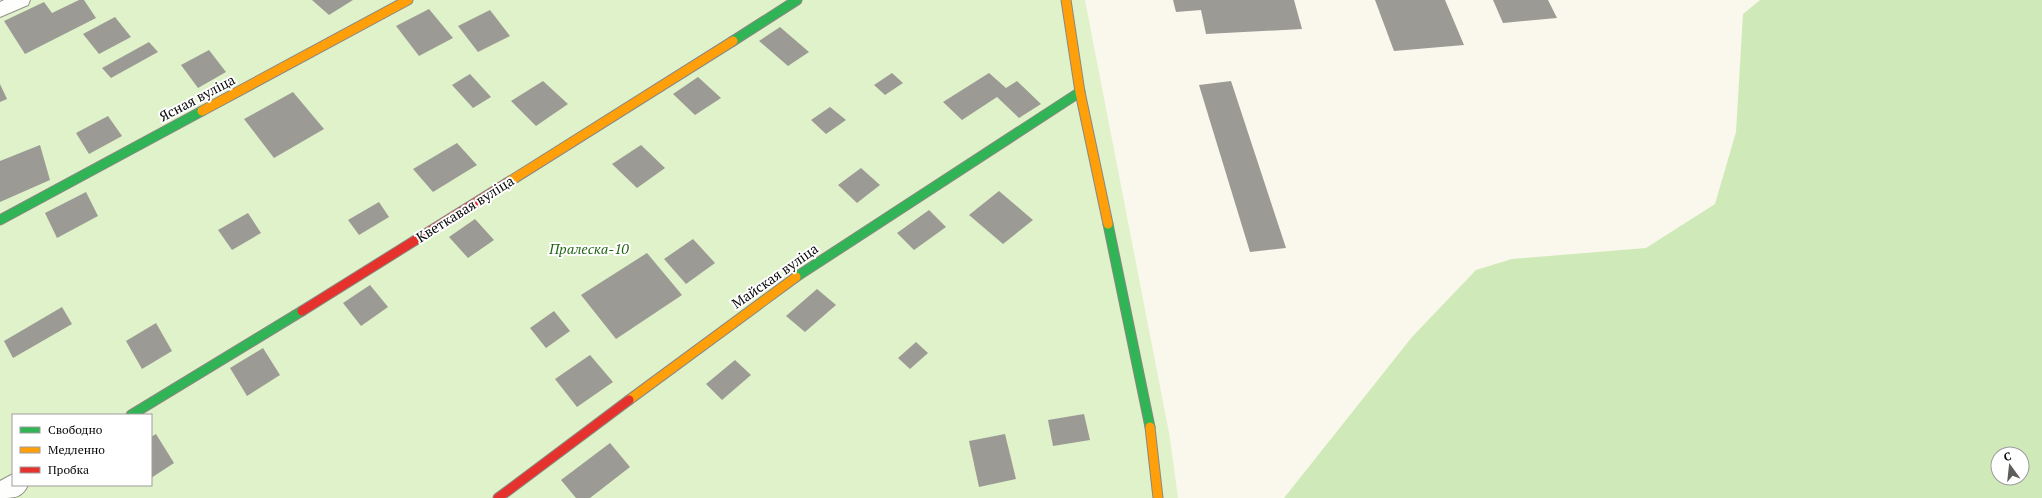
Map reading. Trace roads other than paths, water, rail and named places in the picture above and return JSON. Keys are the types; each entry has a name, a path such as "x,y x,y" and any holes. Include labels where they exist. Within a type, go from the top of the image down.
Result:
{"street":[{"path":"0,10 21,0"},
{"name":"Ясная вуліца","path":"0,220 408,0"},
{"name":"Кветкавая вуліца","path":"133,414 348,283 797,0"},
{"path":"1066,0 1080,92 1153,440 1158,498"},
{"name":"Майская вуліца","path":"498,498 778,289 1080,92"},
{"path":"0,495 14,486"}],"park label":[{"name":"Пралеска-10","path":"589,249"}]}
